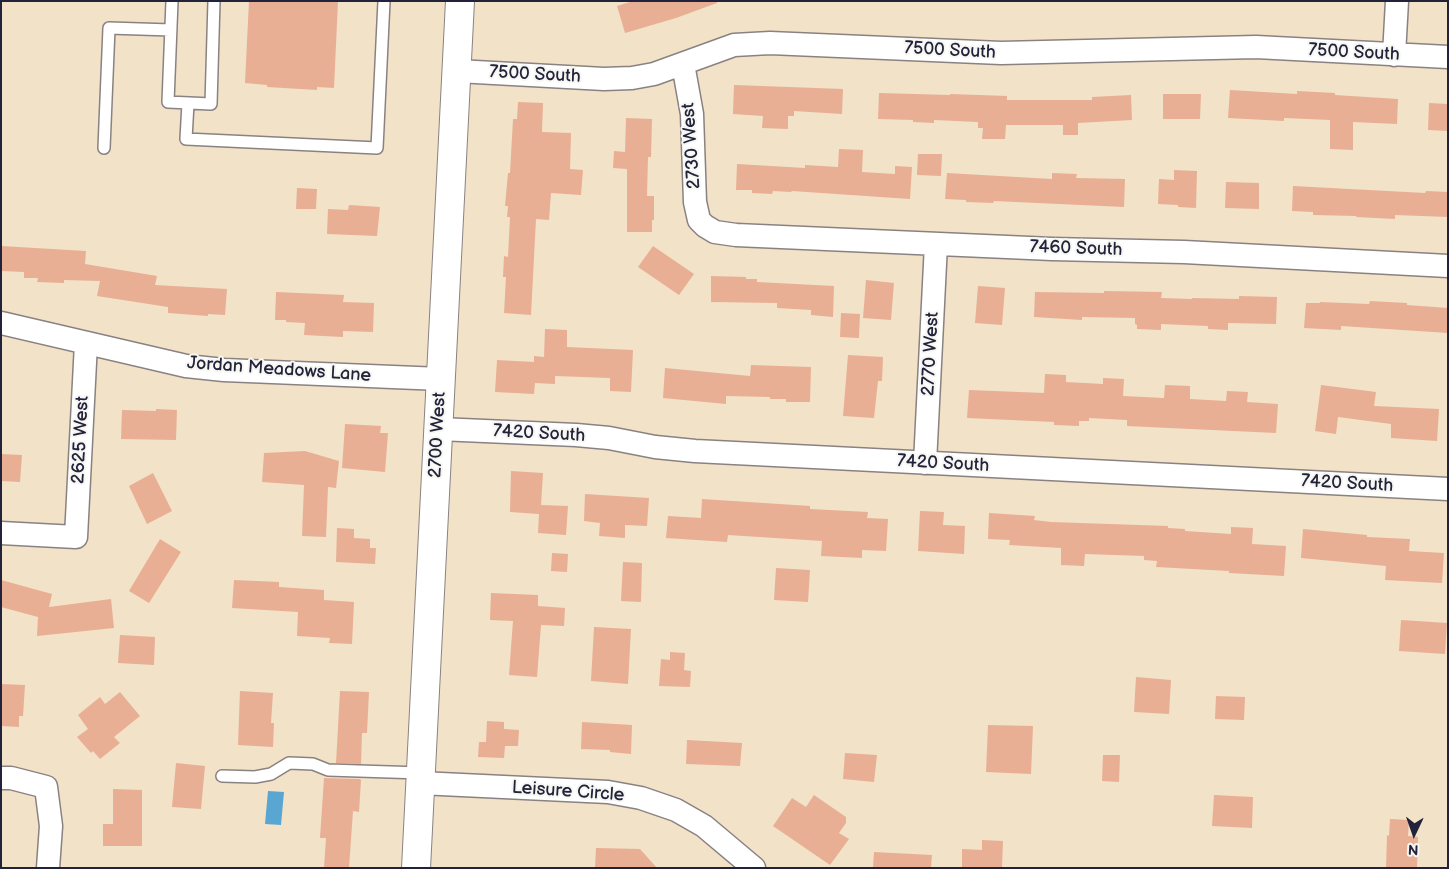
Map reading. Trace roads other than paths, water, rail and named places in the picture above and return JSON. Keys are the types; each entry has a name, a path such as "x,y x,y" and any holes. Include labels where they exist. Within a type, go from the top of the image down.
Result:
{"main road":[{"name":"2700 West","path":"416,868 460,1"}],"street":[{"path":"1394,55 1397,1"},
{"name":"7500 South","path":"457,71 604,79 632,78 654,74 734,45 770,42 1002,53 1256,47 1448,58"},
{"name":"2730 West","path":"682,64 692,114 695,202 699,220 705,226"},
{"name":"7460 South","path":"705,226 715,232 736,235 1052,249 1184,252 1448,266"},
{"name":"2770 West","path":"925,463 936,244"},
{"name":"Jordan Meadows Lane","path":"1,323 186,366 224,370 441,379"},
{"name":"2625 West","path":"1,533 76,537 86,343"},
{"name":"7420 South","path":"439,429 576,435 695,451 1448,489"},
{"path":"1,778 11,778 46,788 50,826 48,868"},
{"name":"Leisure Circle","path":"421,778 608,792 641,798 676,810 704,826 754,868"}],"lane":[{"path":"172,1 168,102 210,104 214,1"},
{"path":"188,103 186,139 377,148 384,1"},
{"path":"104,148 109,28 171,30"},
{"path":"222,776 255,777 271,774 289,763 313,764 328,770 421,778"}],"water":[{"path":"268,791 284,792 281,825 265,824"}]}
